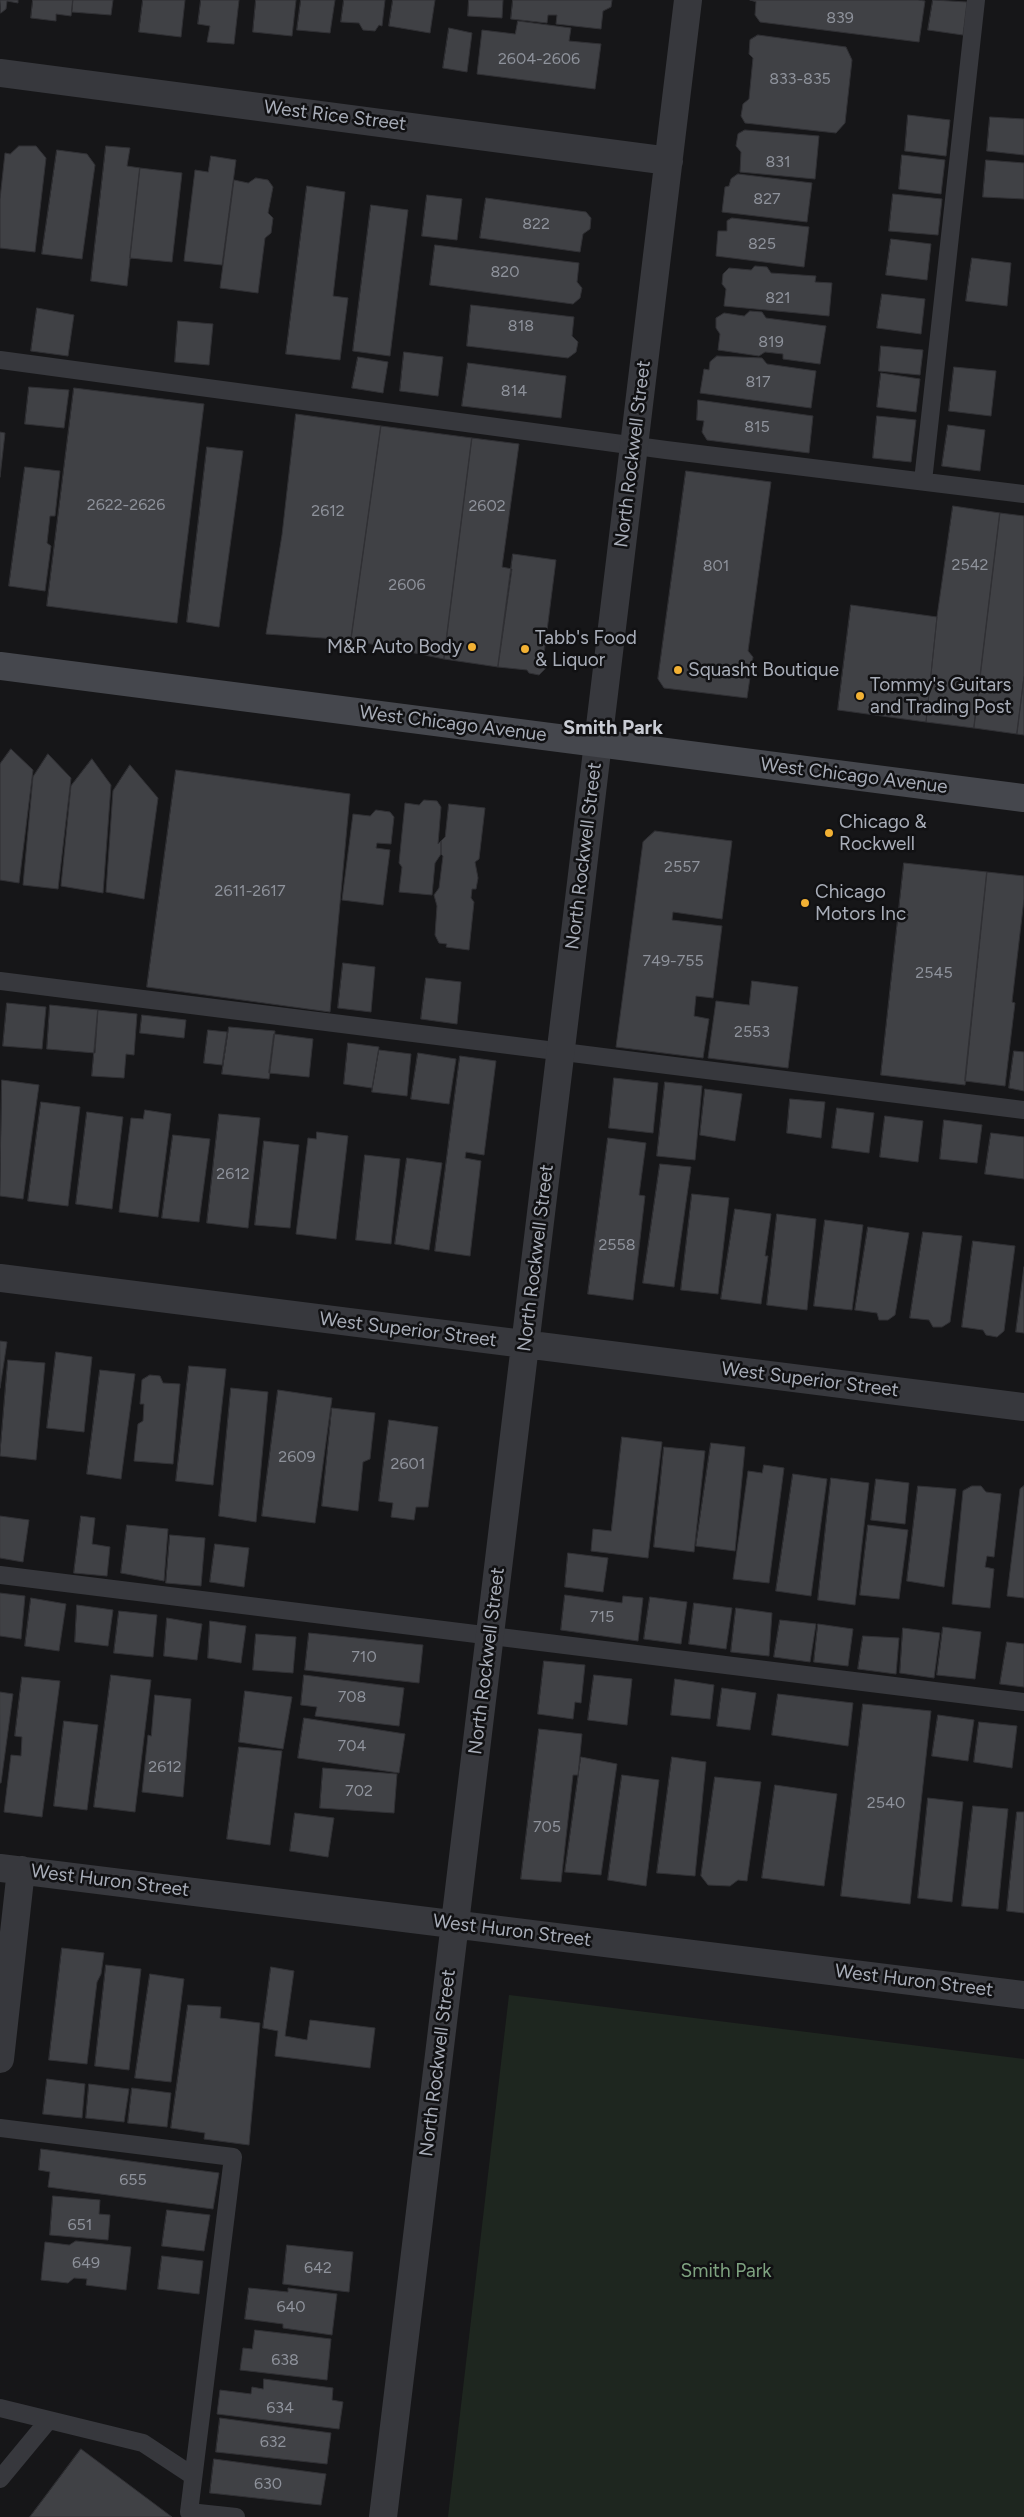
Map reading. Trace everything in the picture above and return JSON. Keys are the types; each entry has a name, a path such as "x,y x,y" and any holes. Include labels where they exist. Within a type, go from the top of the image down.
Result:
{"main road":[{"name":"West Chicago Avenue","path":"0,666 1024,798"}],"street":[{"name":"North Rockwell Street","path":"383,2517 688,0"},
{"name":"West Rice Street","path":"0,73 669,161"},
{"name":"West Superior Street","path":"0,1278 1024,1407"},
{"name":"West Huron Street","path":"11,1869 1024,1995"},
{"path":"0,2059 11,1869"}],"lane":[{"path":"923,481 976,0"},
{"path":"0,360 634,445 1024,494"},
{"path":"0,981 1024,1110"},
{"path":"0,1575 1024,1702"},
{"path":"0,2128 233,2157 189,2512 236,2517"},
{"path":"0,2408 143,2443 193,2476"},
{"path":"0,2479 48,2421"}],"green space":[{"name":"Smith Park","path":"509,1995 1024,2059 1024,2517 448,2517"}],"building":[{"path":"0,0 18,0 18,3 7,1 6,9 1,13"},
{"path":"33,0 73,0 71,16 56,14 56,21 31,18"},
{"path":"73,0 113,0 111,15 72,12"},
{"path":"143,0 185,0 181,37 139,32"},
{"path":"201,0 239,0 234,44 207,42 210,26 198,24"},
{"path":"256,0 296,0 292,36 253,32"},
{"path":"301,0 335,0 330,33 297,30"},
{"path":"344,0 385,0 382,26 379,25 375,31 363,30 359,23 341,22"},
{"path":"393,0 435,0 430,33 389,26"},
{"path":"469,0 503,0 502,18 468,16"},
{"path":"513,0 612,0 611,7 603,11 601,29 556,24 557,15 548,15 547,23 511,19"},
{"path":"750,0 925,1 919,42 760,22 755,15 756,2"},
{"path":"933,0 967,2 963,35 928,30"},
{"path":"518,21 571,28 569,41 601,44 595,89 477,74 482,30 515,34"},
{"path":"449,28 472,33 467,72 443,68"},
{"path":"758,35 846,47 852,60 845,123 836,133 745,123 741,116 743,104 749,99 753,58 749,54 750,40"},
{"path":"908,115 950,120 946,156 905,151"},
{"path":"990,117 1024,119 1024,155 987,151"},
{"path":"745,130 819,136 815,179 740,172 741,152 736,146 738,134"},
{"path":"19,146 36,146 46,158 35,252 0,248 0,199 5,153 10,154"},
{"path":"106,146 130,148 127,166 140,168 127,286 91,281"},
{"path":"57,150 87,154 95,165 82,259 42,254"},
{"path":"902,155 945,160 941,194 899,189"},
{"path":"211,156 236,160 222,265 184,261 195,170 208,172"},
{"path":"986,160 1024,163 1024,199 983,197"},
{"path":"140,168 182,173 172,262 130,258"},
{"path":"738,174 812,183 807,222 722,212 725,187 729,186 731,179"},
{"path":"256,178 268,180 273,187 268,213 273,218 271,233 265,238 258,293 220,288 234,180 248,183"},
{"path":"307,186 345,192 333,296 348,298 340,360 286,354"},
{"path":"893,194 942,199 938,235 889,231"},
{"path":"427,195 462,199 457,240 422,236"},
{"path":"486,198 586,212 591,218 590,229 583,234 580,252 480,238"},
{"path":"371,205 408,210 390,356 353,351"},
{"path":"732,218 809,227 804,267 716,256 718,231 727,231 727,221"},
{"path":"891,239 931,244 927,280 886,275"},
{"path":"435,245 579,263 577,282 582,288 580,298 573,304 430,285"},
{"path":"972,258 1011,263 1007,306 966,301"},
{"path":"755,266 767,267 771,273 816,276 815,282 832,283 829,316 724,306 726,289 722,284 723,274 729,268 751,270"},
{"path":"882,294 925,299 921,334 877,328"},
{"path":"471,305 574,317 572,336 578,342 576,352 568,358 467,346"},
{"path":"37,308 74,315 68,356 31,351"},
{"path":"750,311 762,312 766,318 826,326 820,364 783,359 783,354 765,352 759,356 718,350 720,334 716,328 716,318 724,313 744,316"},
{"path":"178,321 213,324 209,365 175,362"},
{"path":"881,346 923,350 920,375 879,371"},
{"path":"404,352 443,357 438,396 400,391"},
{"path":"717,356 762,358 767,364 816,371 811,408 700,393 704,369 709,370 710,362"},
{"path":"358,357 388,362 383,393 352,388"},
{"path":"468,363 566,376 561,418 462,406"},
{"path":"954,367 996,371 991,416 949,411"},
{"path":"881,373 920,379 916,412 877,407"},
{"path":"29,387 69,390 64,428 25,424"},
{"path":"74,388 204,404 177,623 47,606"},
{"path":"698,400 813,416 809,453 707,440 702,432 704,421 697,420"},
{"path":"296,414 381,426 351,640 266,634 282,535"},
{"path":"877,416 916,420 911,462 873,458"},
{"path":"948,425 985,430 980,471 942,466"},
{"path":"381,426 472,438 444,659 351,640"},
{"path":"0,432 5,433 0,477"},
{"path":"472,438 519,444 502,567 512,569 498,667 444,659"},
{"path":"207,447 243,451 219,627 187,622"},
{"path":"25,467 60,471 55,516 50,516 47,543 51,546 45,591 9,586"},
{"path":"686,471 771,482 748,651 753,657 747,698 664,688 658,679"},
{"path":"953,506 1000,513 974,728 926,722 937,617"},
{"path":"1000,513 1024,516 1024,677 1017,734 974,728"},
{"path":"513,554 556,560 544,654 546,668 539,675 529,673 527,670 498,667"},
{"path":"851,605 937,617 926,722 838,710"},
{"path":"1024,677 1024,735 1017,734"},
{"path":"11,749 33,770 19,883 0,880 0,764"},
{"path":"48,754 71,778 58,889 23,885 33,777"},
{"path":"92,759 111,785 103,893 61,886 71,786"},
{"path":"130,765 158,798 144,899 106,892 113,791"},
{"path":"176,770 350,794 330,1012 147,987"},
{"path":"424,800 437,801 441,807 438,844 441,841 441,854 435,863 432,895 399,892 402,867 399,863 405,803 419,805"},
{"path":"449,804 485,808 479,859 475,862 478,878 476,889 472,889 471,898 474,902 469,950 446,947 447,944 439,943 435,935 437,906 434,895 439,888 443,856 441,854 441,841 445,837"},
{"path":"376,810 390,812 394,817 391,844 377,843 376,848 390,850 383,905 342,900 353,814 370,816"},
{"path":"655,831 732,841 722,919 673,912 672,920 722,926 713,998 696,996 694,1016 709,1019 703,1058 616,1047 643,842"},
{"path":"904,863 987,872 965,1085 881,1075"},
{"path":"987,872 1024,876 1024,899 1012,1002 1015,1003 1005,1086 965,1081"},
{"path":"343,963 375,967 371,1012 338,1008"},
{"path":"426,978 461,982 457,1024 421,1019"},
{"path":"752,981 798,987 788,1068 708,1058 716,1001 749,1005"},
{"path":"7,1003 46,1007 42,1049 3,1046"},
{"path":"50,1005 98,1010 95,1053 47,1049"},
{"path":"98,1010 137,1014 134,1055 126,1054 124,1078 92,1076"},
{"path":"142,1015 186,1020 184,1038 140,1033"},
{"path":"229,1027 275,1031 269,1079 222,1074"},
{"path":"208,1030 227,1032 222,1065 204,1063"},
{"path":"274,1034 313,1039 309,1077 269,1073"},
{"path":"348,1043 379,1047 372,1088 344,1084"},
{"path":"379,1050 411,1054 407,1096 372,1092"},
{"path":"1014,1051 1024,1052 1024,1091 1009,1088"},
{"path":"418,1053 456,1059 449,1104 411,1099"},
{"path":"460,1056 496,1061 484,1155 466,1152 465,1158 481,1161 470,1256 435,1251"},
{"path":"614,1078 658,1083 653,1133 609,1128"},
{"path":"2,1080 39,1085 23,1199 0,1196"},
{"path":"665,1082 702,1086 695,1160 657,1156"},
{"path":"705,1089 742,1094 735,1141 700,1135"},
{"path":"790,1099 825,1102 821,1138 787,1133"},
{"path":"41,1102 80,1107 68,1206 28,1201"},
{"path":"837,1108 874,1113 869,1153 832,1148"},
{"path":"145,1110 171,1114 158,1217 119,1212 131,1118 143,1119"},
{"path":"87,1112 123,1117 112,1209 76,1204"},
{"path":"219,1114 260,1118 248,1228 207,1223"},
{"path":"885,1116 923,1121 918,1162 880,1157"},
{"path":"944,1120 982,1125 977,1163 940,1159"},
{"path":"317,1132 348,1136 336,1239 296,1234 308,1138 316,1139"},
{"path":"991,1133 1024,1137 1024,1179 985,1174"},
{"path":"173,1135 210,1139 199,1222 162,1218"},
{"path":"608,1138 646,1143 639,1195 645,1196 633,1300 588,1294"},
{"path":"264,1141 299,1145 290,1228 255,1225"},
{"path":"365,1155 400,1159 391,1244 356,1240"},
{"path":"407,1158 442,1163 429,1250 395,1244"},
{"path":"660,1164 691,1167 674,1287 643,1283"},
{"path":"692,1194 729,1198 718,1294 681,1290"},
{"path":"735,1209 771,1214 765,1256 768,1256 761,1304 721,1299"},
{"path":"777,1214 816,1219 807,1310 767,1305"},
{"path":"825,1220 863,1225 852,1310 814,1306"},
{"path":"868,1227 909,1233 895,1315 888,1320 879,1320 877,1313 855,1310"},
{"path":"923,1232 962,1236 950,1322 942,1327 933,1327 929,1320 910,1318"},
{"path":"973,1241 1015,1246 1004,1331 997,1337 986,1335 983,1330 962,1327"},
{"path":"1024,1267 1024,1333 1016,1332"},
{"path":"0,1341 7,1342 0,1388"},
{"path":"56,1352 92,1357 84,1432 47,1428"},
{"path":"8,1360 45,1363 36,1460 0,1456"},
{"path":"189,1366 226,1369 213,1485 176,1481"},
{"path":"100,1370 135,1374 121,1479 87,1474"},
{"path":"150,1375 160,1376 163,1383 180,1384 173,1464 134,1461 138,1424 143,1421 144,1404 140,1404 142,1380"},
{"path":"231,1388 268,1392 256,1522 219,1516"},
{"path":"278,1390 332,1398 315,1523 262,1516"},
{"path":"332,1408 375,1413 370,1459 363,1462 358,1511 322,1506"},
{"path":"389,1420 438,1427 428,1507 416,1507 414,1520 391,1517 393,1503 379,1501"},
{"path":"622,1437 662,1442 648,1558 591,1551 593,1529 611,1531"},
{"path":"711,1443 745,1447 735,1551 696,1546"},
{"path":"664,1447 705,1451 694,1552 654,1547"},
{"path":"764,1465 784,1468 769,1583 733,1579 748,1471 762,1473"},
{"path":"793,1474 827,1479 811,1596 776,1591"},
{"path":"831,1478 869,1483 855,1605 818,1600"},
{"path":"876,1479 909,1483 905,1524 871,1520"},
{"path":"918,1486 956,1489 944,1587 907,1581"},
{"path":"972,1486 981,1486 986,1492 1001,1494 994,1557 987,1556 985,1567 994,1569 990,1608 952,1604 963,1491"},
{"path":"1024,1486 1024,1598 1007,1596 1020,1489"},
{"path":"0,1516 29,1520 23,1562 0,1558"},
{"path":"81,1516 95,1518 92,1544 110,1547 107,1576 74,1573"},
{"path":"127,1525 168,1529 164,1581 121,1573"},
{"path":"868,1525 908,1530 899,1599 860,1595"},
{"path":"170,1535 205,1538 201,1586 166,1583"},
{"path":"215,1544 249,1548 244,1587 210,1582"},
{"path":"568,1553 608,1558 603,1592 565,1587"},
{"path":"0,1593 25,1596 21,1639 0,1636"},
{"path":"565,1595 622,1603 623,1596 643,1598 638,1641 561,1630"},
{"path":"650,1597 687,1602 681,1644 644,1639"},
{"path":"31,1598 66,1604 59,1651 25,1646"},
{"path":"694,1603 732,1608 726,1649 689,1644"},
{"path":"77,1605 113,1610 108,1646 75,1642"},
{"path":"736,1608 772,1613 769,1656 731,1652"},
{"path":"119,1611 157,1615 153,1657 114,1653"},
{"path":"167,1618 202,1624 197,1660 164,1656"},
{"path":"780,1620 816,1624 810,1662 774,1657"},
{"path":"210,1621 246,1626 241,1663 208,1658"},
{"path":"818,1624 853,1629 848,1666 814,1662"},
{"path":"943,1627 981,1632 975,1679 937,1675"},
{"path":"903,1628 940,1633 934,1678 900,1673"},
{"path":"309,1633 423,1645 419,1683 305,1670"},
{"path":"256,1634 296,1637 293,1673 253,1670"},
{"path":"863,1636 899,1638 896,1674 858,1669"},
{"path":"1007,1642 1024,1644 1024,1687 1000,1684"},
{"path":"544,1661 585,1665 581,1703 575,1702 573,1719 538,1714"},
{"path":"111,1675 151,1680 135,1812 94,1807"},
{"path":"304,1675 404,1688 399,1726 315,1716 317,1707 301,1705"},
{"path":"594,1675 632,1679 627,1725 588,1720"},
{"path":"22,1677 60,1681 42,1817 4,1812 11,1755 21,1756 22,1737 15,1736"},
{"path":"675,1679 714,1685 710,1719 671,1715"},
{"path":"722,1688 756,1693 750,1730 717,1726"},
{"path":"245,1691 292,1697 283,1749 239,1742"},
{"path":"0,1692 13,1694 1,1783 0,1783"},
{"path":"778,1694 853,1703 848,1746 772,1735"},
{"path":"155,1695 191,1699 183,1797 142,1792 148,1735 151,1736"},
{"path":"863,1704 931,1711 910,1904 841,1896"},
{"path":"938,1715 974,1720 968,1761 932,1756"},
{"path":"304,1718 405,1734 399,1773 298,1758"},
{"path":"64,1721 98,1725 87,1810 54,1806"},
{"path":"979,1722 1017,1726 1012,1768 974,1762"},
{"path":"539,1729 582,1734 578,1775 573,1775 561,1882 521,1879"},
{"path":"239,1747 282,1751 270,1845 227,1839"},
{"path":"581,1757 617,1764 601,1875 565,1872"},
{"path":"672,1757 706,1762 695,1876 657,1873"},
{"path":"323,1768 397,1774 394,1813 320,1808"},
{"path":"622,1775 659,1780 646,1886 608,1880"},
{"path":"715,1777 761,1782 747,1881 738,1880 730,1886 708,1885 701,1876"},
{"path":"775,1785 837,1794 824,1886 762,1878"},
{"path":"928,1798 963,1802 952,1902 918,1898"},
{"path":"973,1806 1008,1809 998,1909 962,1906"},
{"path":"1017,1812 1024,1812 1024,1913 1007,1911"},
{"path":"295,1813 334,1818 328,1857 290,1851"},
{"path":"62,1948 104,1953 101,1974 97,1982 87,2064 49,2060"},
{"path":"106,1965 141,1969 129,2070 95,2066"},
{"path":"271,1967 294,1971 285,2036 307,2040 310,2020 375,2028 370,2068 275,2056 278,2031 263,2028"},
{"path":"150,1974 184,1979 171,2082 135,2078"},
{"path":"188,2005 221,2007 220,2018 260,2023 249,2145 204,2139 205,2133 171,2128"},
{"path":"47,2079 85,2084 82,2118 43,2114"},
{"path":"89,2084 129,2089 124,2122 86,2118"},
{"path":"132,2088 171,2093 167,2127 128,2123"},
{"path":"41,2149 219,2173 213,2209 48,2187 50,2172 39,2170"},
{"path":"53,2196 100,2200 99,2214 110,2215 108,2240 50,2235"},
{"path":"167,2210 210,2215 204,2251 162,2246"},
{"path":"76,2241 131,2247 126,2290 86,2285 87,2279 74,2278 68,2283 41,2280 45,2242 69,2245"},
{"path":"287,2245 353,2252 349,2292 283,2284"},
{"path":"162,2256 203,2261 199,2294 158,2289"},
{"path":"249,2288 288,2292 288,2288 337,2294 332,2335 283,2328 283,2324 245,2319"},
{"path":"255,2330 331,2339 327,2380 240,2370 243,2348 252,2349"},
{"path":"264,2379 333,2388 332,2400 343,2402 339,2429 217,2414 220,2390 251,2394 252,2387 263,2389"},
{"path":"220,2418 331,2433 327,2464 216,2452"},
{"path":"81,2449 172,2517 30,2517"},
{"path":"214,2459 326,2474 321,2505 210,2493"}],"place":[{"name":"M&R Auto Body","path":"472,647"},
{"name":"Tabb's Food & Liquor","path":"525,649"},
{"name":"Squasht Boutique","path":"678,670"},
{"name":"Tommy's Guitars and Trading Post","path":"860,696"},
{"name":"Chicago & Rockwell","path":"829,833"},
{"name":"Chicago Motors Inc","path":"805,903"}],"district":[{"name":"Smith Park","path":"613,728"}]}
